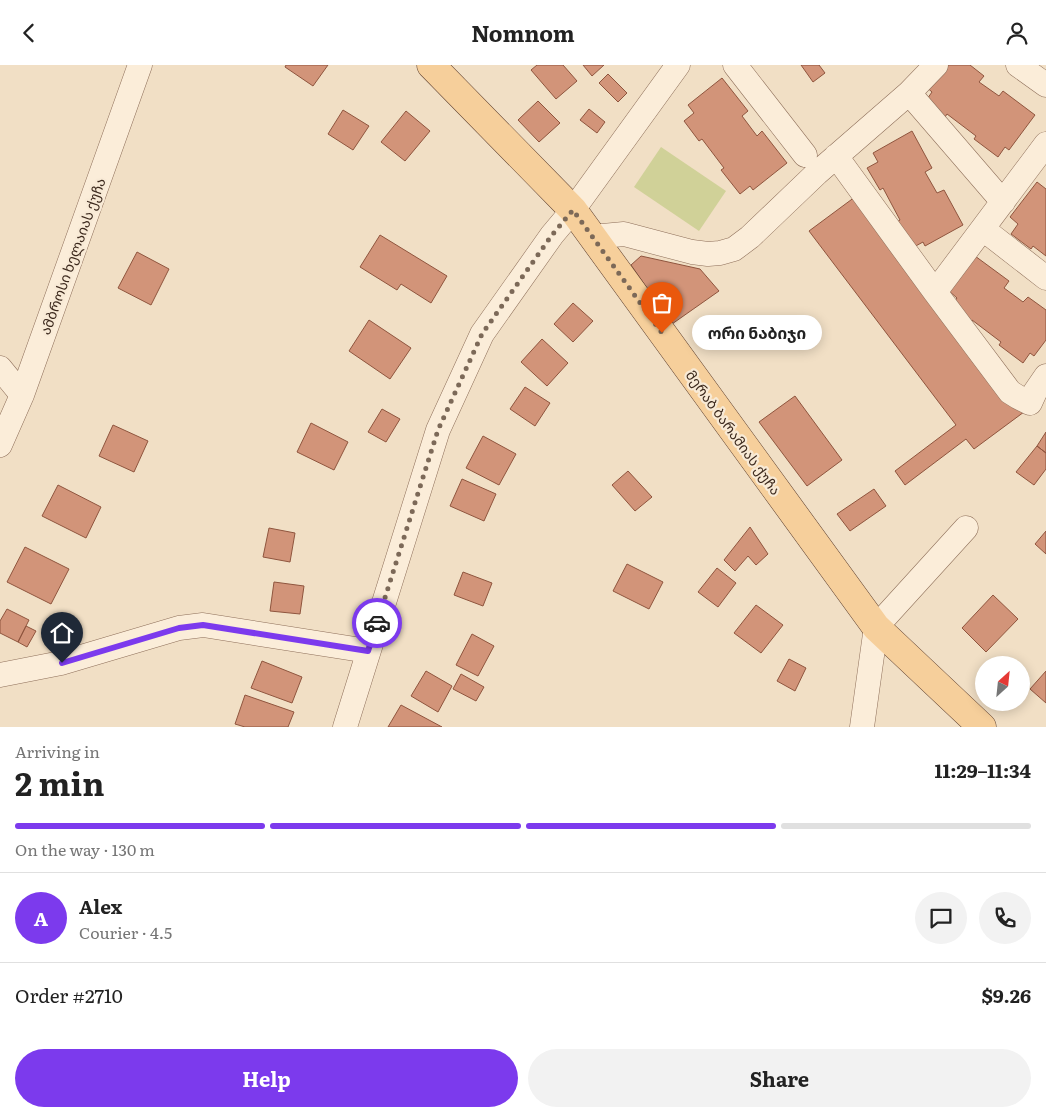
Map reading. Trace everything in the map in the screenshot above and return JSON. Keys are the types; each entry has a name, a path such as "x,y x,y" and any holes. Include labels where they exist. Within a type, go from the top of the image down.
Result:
{"main road":[{"name":"მერაბ ბარამიას ქუჩა","path":"431,65 592,237 876,627 982,727"}],"street":[{"name":"ამბროსი ხელაიას ქუჩა","path":"0,445 22,395 140,65"},
{"path":"344,727 438,430 482,334 552,235 571,214 678,65"},
{"path":"735,65 805,155"},
{"path":"592,237 624,234 692,252 708,254 734,249 750,237 836,156 909,93 936,65"},
{"path":"1018,65 1046,85"},
{"path":"909,93 1003,201"},
{"path":"836,156 1010,392 1030,403 1046,376"},
{"path":"935,292 1003,201 1042,159"},
{"path":"983,229 1046,278"},
{"path":"0,368 22,395"},
{"path":"862,727 876,627 966,528"},
{"path":"0,675 62,663 179,628 203,625 368,651"}],"green space":[{"path":"661,147 726,191 699,231 634,187"}],"building":[{"path":"286,65 328,65 313,86 285,67"},
{"path":"537,65 563,65 577,81 556,99 531,70"},
{"path":"583,65 604,65 592,76"},
{"path":"801,65 819,65 825,73 813,82"},
{"path":"939,65 970,65 984,76 979,82 999,96 1003,91 1035,115 1009,150 1005,147 998,157 974,139 976,136 947,114 945,117 925,102 932,92 924,85"},
{"path":"608,74 627,93 618,102 599,83"},
{"path":"722,78 748,111 742,116 757,136 762,131 787,163 753,190 750,186 740,194 721,170 724,168 702,139 699,141 684,121 694,113 688,105"},
{"path":"538,101 560,123 539,142 518,120"},
{"path":"589,109 605,122 597,133 580,120"},
{"path":"343,110 369,126 353,150 328,134"},
{"path":"406,111 430,131 405,161 381,142"},
{"path":"912,131 932,168 925,172 937,193 944,190 963,225 925,246 923,242 912,248 897,222 900,220 883,188 880,190 867,168 878,162 873,153"},
{"path":"1037,182 1046,189 1046,256 1033,246 1031,249 1011,234 1018,224 1010,217"},
{"path":"863,191 1028,409 974,449 966,439 905,485 895,471 956,425 809,231"},
{"path":"380,235 447,276 431,303 401,284 397,290 360,267"},
{"path":"137,252 169,269 151,305 118,288"},
{"path":"641,256 700,269 719,291 672,324 631,265"},
{"path":"975,256 1009,281 1004,288 1023,302 1028,297 1046,310 1046,340 1034,356 1030,353 1023,363 999,345 1001,342 972,320 970,323 949,308 957,298 949,291"},
{"path":"573,303 593,321 573,342 554,324"},
{"path":"369,320 411,348 390,379 349,351"},
{"path":"542,339 568,363 547,386 521,362"},
{"path":"525,387 550,403 535,426 510,409"},
{"path":"795,396 842,460 807,486 759,422"},
{"path":"382,409 400,419 386,442 368,432"},
{"path":"311,423 348,442 334,470 297,452"},
{"path":"113,425 148,441 134,472 99,456"},
{"path":"1046,432 1046,453 1037,446"},
{"path":"483,436 516,454 499,485 466,468"},
{"path":"1037,446 1046,453 1046,469 1034,485 1016,472"},
{"path":"628,471 652,497 635,511 612,485"},
{"path":"462,479 496,494 484,521 450,506"},
{"path":"58,485 101,507 86,538 42,516"},
{"path":"874,489 886,506 850,531 837,514"},
{"path":"750,527 768,554 756,565 748,556 735,571 724,560"},
{"path":"269,528 295,533 290,562 263,557"},
{"path":"1046,531 1046,554 1035,544"},
{"path":"25,547 69,569 51,604 7,582"},
{"path":"627,564 663,582 649,609 613,591"},
{"path":"717,568 736,583 718,607 698,592"},
{"path":"463,572 492,583 483,606 454,595"},
{"path":"274,582 304,586 300,614 270,611"},
{"path":"993,595 1018,619 986,652 962,628"},
{"path":"756,605 783,625 761,653 734,633"},
{"path":"7,609 29,620 18,642 0,633 0,621"},
{"path":"26,626 36,631 27,647 18,642"},
{"path":"472,634 494,646 478,676 456,665"},
{"path":"789,659 806,668 795,691 777,681"},
{"path":"262,661 302,677 292,703 251,688"},
{"path":"426,671 452,686 438,712 411,696"},
{"path":"1046,671 1046,703 1030,689"},
{"path":"461,674 484,687 476,701 453,689"},
{"path":"245,695 294,712 288,727 245,727 235,724"},
{"path":"401,705 442,727 388,727"}],"way so far":[{"path":"377,623 438,430 482,334 552,235 573,210 662,333"}],"place":[{"name":"ორი ნაბიჯი","path":"662,333"}],"route":[{"path":"62,663 179,628 203,625 368,651 377,623"}]}
